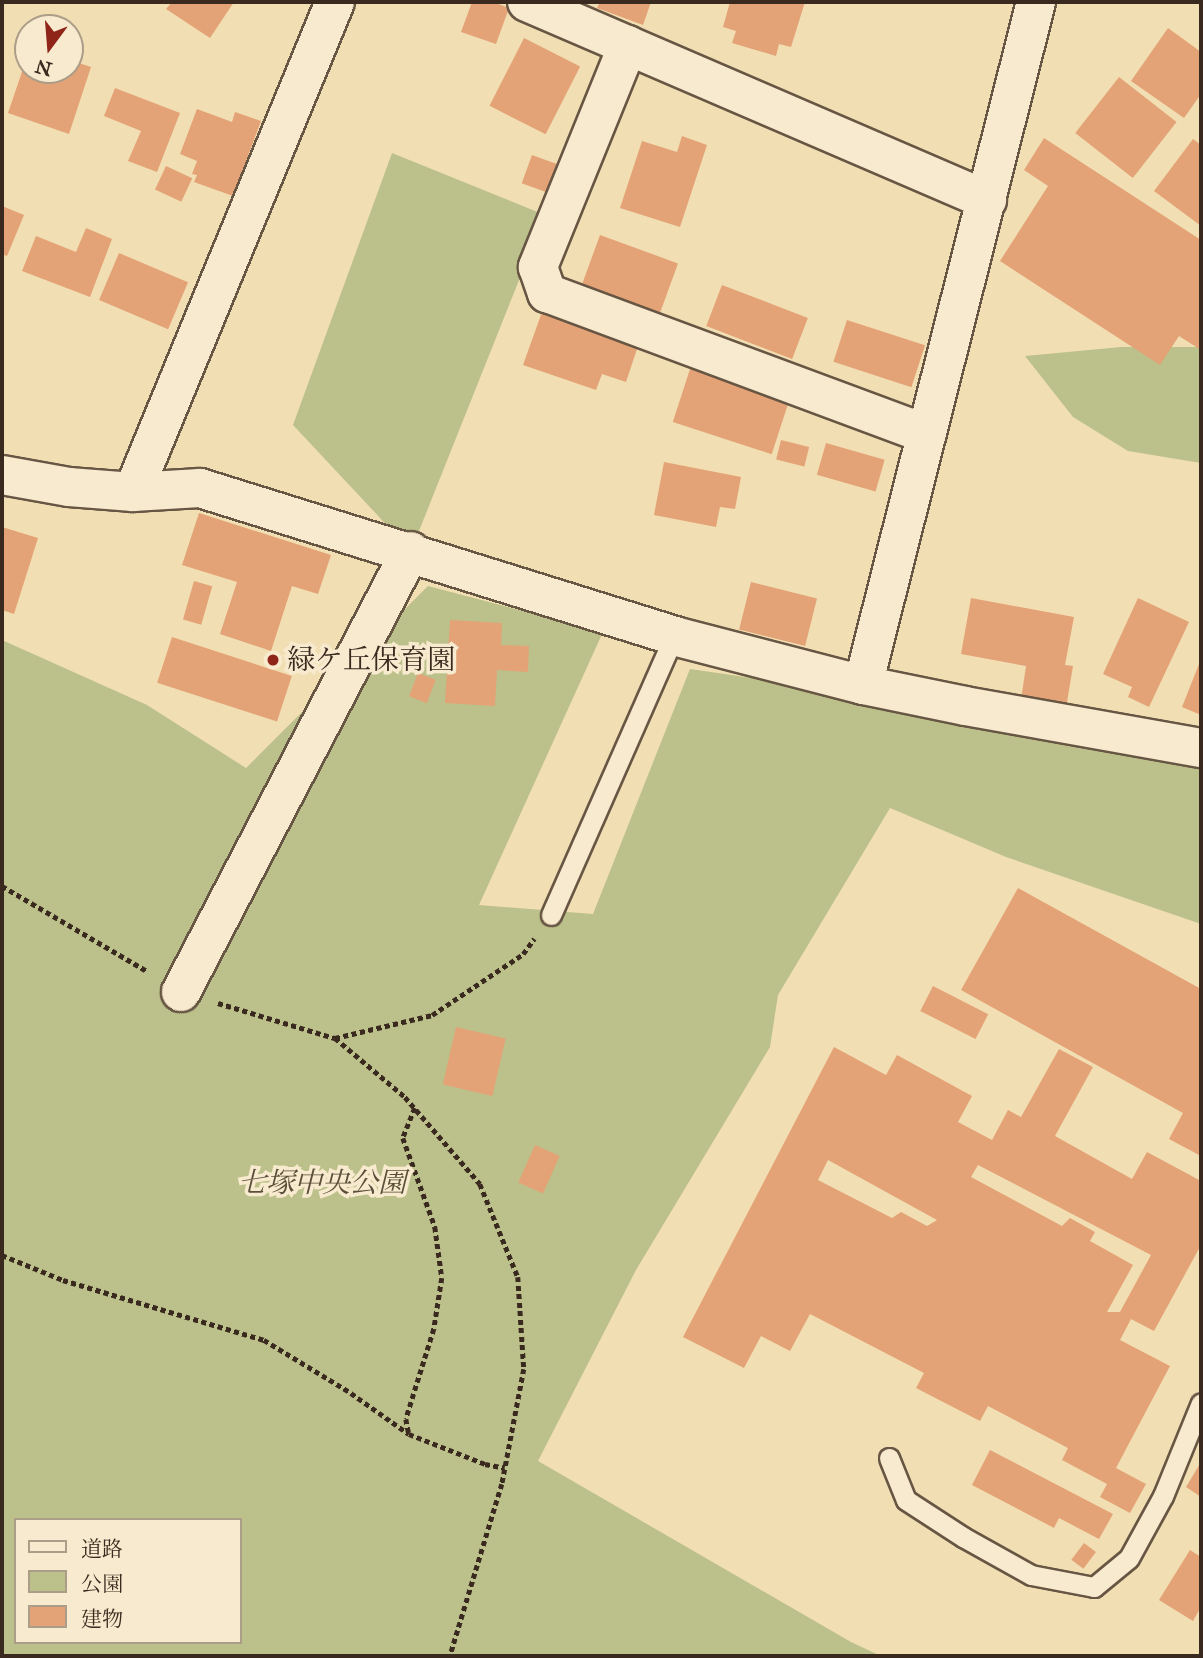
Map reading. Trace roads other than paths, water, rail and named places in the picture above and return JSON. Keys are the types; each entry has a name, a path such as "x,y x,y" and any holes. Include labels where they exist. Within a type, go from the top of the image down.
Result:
{"street":[{"path":"133,492 335,2"},
{"path":"527,2 987,200"},
{"path":"863,685 1036,2"},
{"path":"628,45 538,267 547,293 927,434"},
{"path":"2,475 69,487 133,492 200,488 411,551 674,636 863,685 1201,748"},
{"path":"181,992 411,551"}],"lane":[{"path":"551,915 674,636"},
{"path":"889,1458 906,1500 963,1537 1031,1575 1094,1587 1129,1558 1163,1496 1201,1403"}],"place":[{"name":"緑ケ丘保育園","path":"273,660"}],"park label":[{"name":"七塚中央公園","path":"322,1183"}]}
